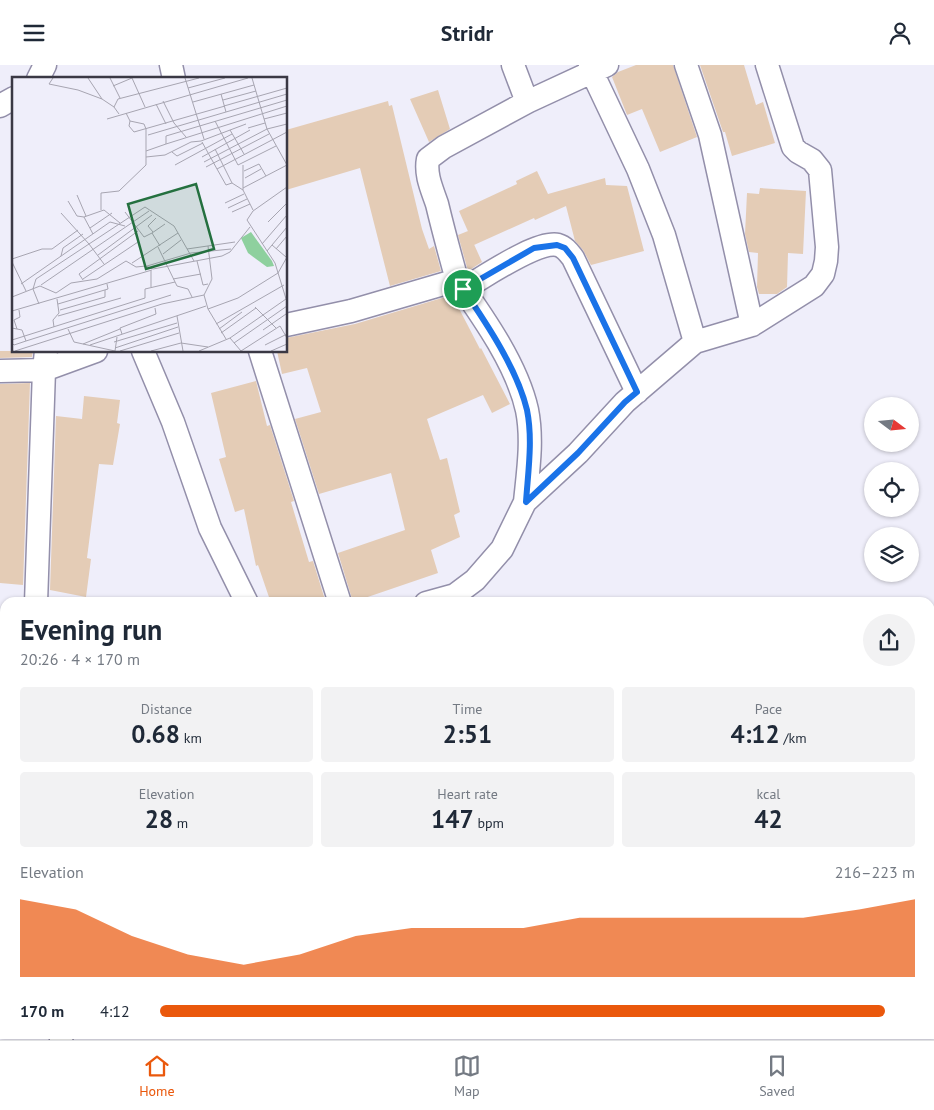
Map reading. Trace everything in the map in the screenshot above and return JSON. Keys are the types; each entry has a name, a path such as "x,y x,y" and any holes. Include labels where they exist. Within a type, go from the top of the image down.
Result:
{"street":[{"path":"39,77 45,65"},
{"path":"514,65 527,102"},
{"path":"686,65 710,135 752,325"},
{"path":"448,597 456,595 475,581 502,549 526,502 578,453 625,402 695,343 752,325 814,286 823,274 828,247 820,170 812,160 793,147 767,65"},
{"path":"526,502 530,451 527,412 523,397 506,358 480,313 460,284 429,181 428,159 444,147 596,67 664,235 695,343"},
{"path":"0,106 12,99"},
{"path":"288,325 460,284 534,248 557,245 565,248 573,258 637,392"},
{"path":"0,371 86,353"},
{"path":"144,353 173,422 210,528 244,597"},
{"path":"261,353 338,597"},
{"path":"36,597 45,361"}],"building":[{"path":"636,65 673,65 697,137 660,152 642,109 627,115 612,77 618,72"},
{"path":"700,65 744,65 756,105 763,102 775,143 732,156"},
{"path":"438,90 450,129 429,142 410,99"},
{"path":"388,101 389,106 392,105 422,229 429,249 434,246 441,271 390,286 360,168 288,189 288,129"},
{"path":"537,171 548,194 605,178 606,185 627,186 644,251 591,265 583,250 575,241 566,206 474,245 459,211 517,184 516,181"},
{"path":"760,188 806,191 803,254 788,253 787,287 777,294 759,294 757,287 758,253 749,252 745,234 747,193 759,194"},
{"path":"468,231 482,262 468,271 458,235"},
{"path":"452,295 510,404 492,413 483,395 427,419 440,460 447,458 460,512 454,515 460,537 431,550 438,573 368,597 351,597 338,553 405,530 391,473 319,494 295,419 321,412 307,368 282,374 277,353 288,353 288,338 355,324"},
{"path":"0,351 33,353 32,357 0,358"},
{"path":"256,381 267,426 270,425 294,501 291,502 309,562 313,561 324,597 269,597 258,565 256,566 244,509 235,512 219,459 226,457 211,393"},
{"path":"30,383 23,585 0,583 0,384"},
{"path":"84,396 120,400 117,423 120,424 113,465 99,464 87,558 91,559 86,597 50,590 56,416 82,419"}],"route":[{"path":"557,245 565,248 573,258 637,392 625,402 578,453 526,502 530,451 527,412 523,397 506,358 480,313 463,289 534,248 557,245"}]}
